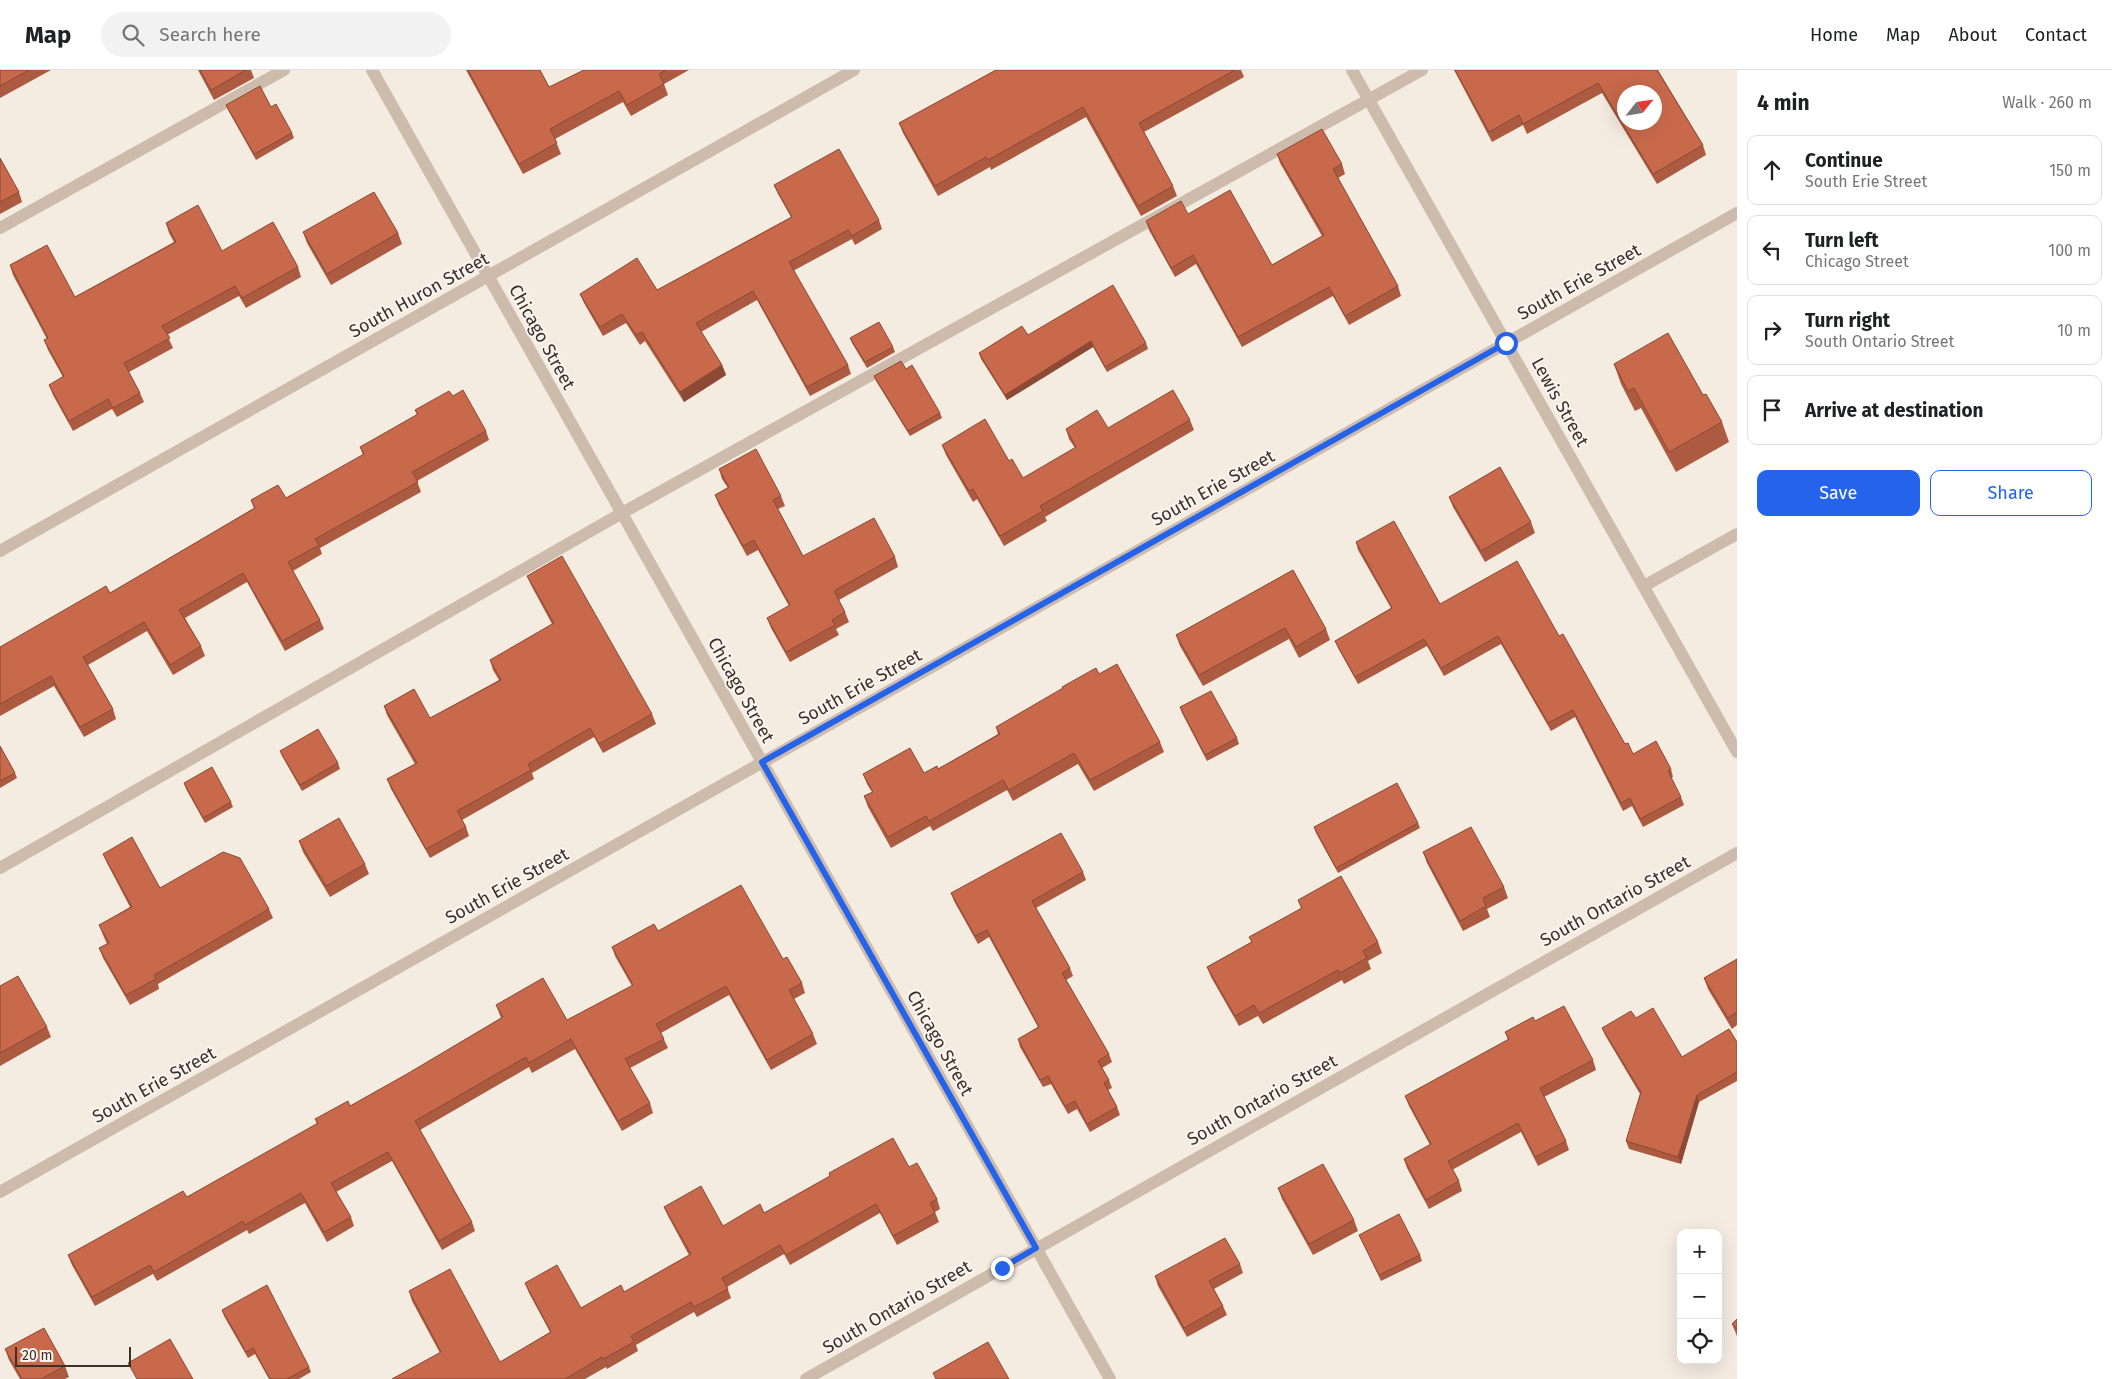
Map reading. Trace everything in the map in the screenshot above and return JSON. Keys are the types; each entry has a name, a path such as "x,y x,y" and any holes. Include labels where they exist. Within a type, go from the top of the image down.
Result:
{"street":[{"path":"0,228 284,70"},
{"name":"Chicago Street","path":"372,70 1110,1379"},
{"name":"South Huron Street","path":"0,551 854,70"},
{"name":"Lewis Street","path":"1352,70 1737,752"},
{"path":"0,868 622,513 1422,70"},
{"name":"South Erie Street","path":"0,1192 1737,213"},
{"path":"1644,586 1737,534"},
{"name":"South Ontario Street","path":"806,1379 1737,853"}],"building":[{"path":"0,70 29,70 0,86"},
{"path":"200,70 246,70 211,90"},
{"path":"468,70 540,70 549,87 584,70 666,70 659,74 664,84 627,105 619,91 550,129 557,143 519,164"},
{"path":"996,70 1235,70 1139,123 1173,186 1138,206 1083,107 988,160 986,157 935,186 899,123"},
{"path":"1455,70 1657,70 1703,145 1653,174 1626,130 1662,130 1662,85 1617,85 1617,114 1598,83 1523,124 1519,115 1489,132"},
{"path":"260,86 271,107 276,104 292,133 254,154 226,105"},
{"path":"1322,129 1342,164 1333,169 1398,286 1345,316 1329,287 1238,337 1193,255 1171,268 1146,221 1181,201 1188,214 1230,190 1272,265 1324,235 1277,154"},
{"path":"839,149 879,220 852,236 848,230 789,262 848,365 807,387 753,291 696,323 722,365 680,392 642,332 636,335 622,314 600,327 580,294 637,258 657,290 792,217 774,185"},
{"path":"0,158 19,192 0,202"},
{"path":"374,192 398,233 327,274 303,232"},
{"path":"198,205 222,251 273,222 298,267 242,298 235,286 162,326 170,338 124,363 140,393 113,408 108,399 69,421 49,385 64,376 44,340 48,338 10,265 47,245 75,297 176,242 166,223"},
{"path":"1113,285 1146,343 1105,367 1091,341 1005,395 979,353 1022,326 1028,335"},
{"path":"879,322 893,347 865,362 850,338"},
{"path":"1668,333 1703,395 1706,394 1722,422 1669,452 1634,388 1628,391 1614,364"},
{"path":"901,361 906,369 912,365 940,413 908,431 874,376"},
{"path":"463,390 486,431 412,472 418,482 315,539 319,545 288,562 320,620 282,641 243,573 179,610 201,646 170,665 144,622 83,657 113,709 80,727 51,676 0,704 0,647 106,586 110,593 255,508 251,500 278,485 286,498 364,454 360,447 418,414 415,410 449,391 453,396"},
{"path":"1173,390 1190,420 1040,506 1043,511 1000,536 973,489 969,491 942,445 985,419 1009,461 1012,459 1023,478 1076,447 1066,429 1097,410 1108,428"},
{"path":"756,449 781,496 773,500 803,556 874,518 895,557 834,591 845,612 832,620 835,625 786,652 767,618 790,605 754,540 743,546 715,495 729,487 719,469"},
{"path":"1500,467 1531,522 1481,551 1449,497"},
{"path":"1394,521 1440,604 1517,561 1559,636 1563,634 1625,744 1628,743 1633,754 1656,741 1671,769 1668,771 1681,797 1640,819 1630,798 1621,803 1573,710 1548,723 1498,636 1441,668 1424,639 1355,677 1335,641 1392,608 1356,542"},
{"path":"562,556 652,714 599,744 590,728 528,764 531,770 457,811 466,827 426,849 387,779 417,763 384,706 414,689 430,718 501,680 490,660 554,623 527,576"},
{"path":"1293,570 1326,629 1296,647 1285,628 1199,675 1176,635"},
{"path":"1117,664 1160,742 1090,780 1074,753 1009,790 1003,780 929,821 926,816 888,837 864,796 873,792 863,774 910,748 924,773 937,766 938,769 1000,734 996,727 1062,687 1096,668 1099,674"},
{"path":"1211,691 1237,738 1205,755 1180,707"},
{"path":"318,729 338,763 300,785 280,751"},
{"path":"0,746 15,773 0,781"},
{"path":"212,767 231,802 203,818 184,783"},
{"path":"1397,783 1418,823 1336,868 1314,827"},
{"path":"339,818 365,864 326,886 299,841"},
{"path":"1471,827 1504,887 1483,898 1486,906 1460,921 1423,852"},
{"path":"1061,833 1083,872 1032,901 1070,968 1062,973 1109,1054 1098,1061 1109,1080 1104,1083 1117,1107 1087,1124 1075,1101 1065,1106 1048,1076 1040,1080 1018,1039 1039,1027 987,930 975,936 951,893"},
{"path":"132,837 160,888 223,852 240,858 269,909 154,975 156,979 126,995 99,948 109,943 99,925 132,907 103,854"},
{"path":"1341,876 1378,942 1363,951 1367,958 1340,973 1338,970 1259,1013 1254,1005 1235,1016 1207,967 1252,942 1249,937 1302,908 1298,900"},
{"path":"741,885 783,959 787,957 802,983 789,990 813,1034 767,1060 726,986 656,1024 664,1039 625,1059 650,1103 618,1121 571,1039 529,1063 526,1057 415,1121 472,1222 439,1241 388,1152 331,1183 351,1217 324,1232 301,1193 245,1225 243,1221 154,1272 150,1265 92,1297 68,1255 183,1191 187,1197 318,1123 315,1119 348,1101 350,1106 407,1074 503,1017 496,1005 543,978 567,1020 633,985 612,947 654,924 658,931"},
{"path":"1737,959 1737,1012 1728,1018 1704,978"},
{"path":"18,976 47,1027 0,1053 0,986"},
{"path":"1564,1006 1593,1060 1540,1088 1566,1141 1535,1157 1518,1123 1448,1161 1459,1181 1426,1200 1404,1159 1431,1144 1405,1096 1509,1039 1505,1032 1533,1017 1535,1021"},
{"path":"1653,1008 1682,1057 1729,1029 1737,1042 1737,1072 1697,1095 1678,1157 1626,1141 1641,1092 1602,1028 1631,1011 1636,1018"},
{"path":"893,1138 909,1167 917,1163 937,1199 930,1203 935,1213 893,1236 876,1204 786,1255 780,1245 722,1278 728,1289 694,1307 691,1302 631,1336 634,1342 603,1359 602,1357 565,1379 392,1379 441,1352 409,1291 450,1269 500,1362 551,1332 525,1283 557,1265 581,1308 621,1285 624,1292 691,1254 664,1207 701,1186 723,1226 760,1204 764,1213 830,1176 829,1173"},
{"path":"1323,1164 1354,1220 1309,1244 1278,1188"},
{"path":"1399,1214 1420,1255 1379,1275 1359,1235"},
{"path":"1225,1238 1240,1264 1209,1281 1223,1306 1184,1328 1155,1276"},
{"path":"267,1285 309,1367 287,1379 270,1379 253,1348 246,1352 222,1310"},
{"path":"1737,1319 1737,1329 1732,1324"},
{"path":"44,1328 65,1366 41,1379 22,1379 5,1349"},
{"path":"170,1339 193,1379 137,1379 128,1363"},
{"path":"988,1342 1009,1379 936,1379 933,1373"}],"route":[{"path":"1002,1268 1036,1248 762,762 1506,343"}]}
